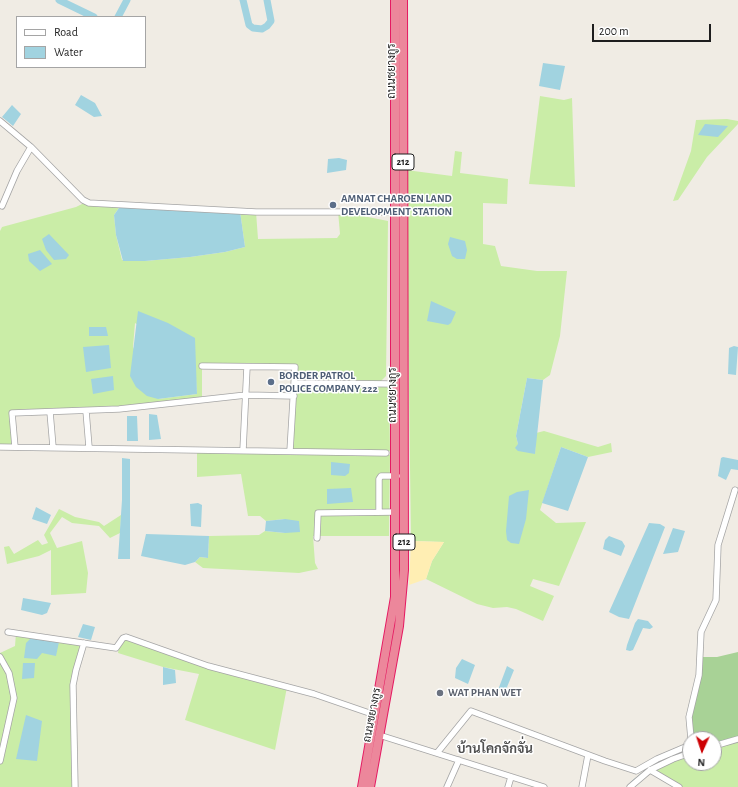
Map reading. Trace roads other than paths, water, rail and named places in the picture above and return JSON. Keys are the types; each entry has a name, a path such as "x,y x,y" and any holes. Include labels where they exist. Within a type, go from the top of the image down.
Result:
{"highway":[{"name":"ถนนชยางกูร","path":"362,787 395,597 396,476 400,406 396,384 395,0"},
{"name":"ถนนชยางกูร","path":"370,787 399,626 402,598 400,406 403,0"}],"street":[{"path":"0,121 31,147 83,200 89,203 256,212 396,212"},
{"path":"2,206 17,171 31,147"},
{"path":"202,366 295,367 290,451"},
{"path":"243,450 247,367"},
{"path":"294,383 396,384"},
{"path":"16,447 12,413 86,411 170,405 202,399 246,396 294,396"},
{"path":"86,411 89,448"},
{"path":"50,412 53,447"},
{"path":"0,447 386,453"},
{"path":"379,512 379,479 381,476 396,476"},
{"path":"690,731 689,717 699,675 701,632 716,600 718,545 735,490"},
{"path":"317,538 318,513 396,512"},
{"path":"8,632 116,648 123,638 126,637 208,666 314,694 375,715"},
{"path":"75,787 73,685 84,643"},
{"path":"0,657 12,682 14,698 0,761"},
{"path":"437,753 471,711 588,755 636,770 682,748"},
{"path":"379,735 541,787"},
{"path":"722,744 738,739"},
{"path":"582,787 588,755"},
{"path":"630,787 650,770 682,756"},
{"path":"447,787 459,760"},
{"path":"650,770 679,787"},
{"path":"508,787 511,777"}],"water":[{"path":"543,63 565,66 560,90 539,86"},
{"path":"81,95 95,103 102,116 94,117 75,105"},
{"path":"12,105 21,114 13,126 2,117"},
{"path":"705,124 728,126 718,137 698,135"},
{"path":"339,158 347,160 346,170 327,173 328,159"},
{"path":"121,205 240,211 245,247 225,252 190,257 145,261 123,261 116,235 114,215"},
{"path":"49,234 69,255 66,259 54,260 46,250 42,239"},
{"path":"450,237 465,241 467,250 465,259 457,259 452,256 448,244"},
{"path":"40,250 52,264 40,271 29,261 28,254"},
{"path":"431,301 456,312 451,323 448,325 427,321"},
{"path":"138,311 168,323 195,338 197,394 158,399 147,396 136,387 130,376"},
{"path":"89,327 106,327 108,336 89,336"},
{"path":"109,345 111,368 86,372 83,347"},
{"path":"734,346 738,347 736,375 728,374 729,348"},
{"path":"113,376 114,390 93,394 91,379"},
{"path":"527,378 543,380 535,454 518,451 515,448 518,444 516,436"},
{"path":"149,414 157,415 161,439 149,440"},
{"path":"127,416 137,416 138,441 127,441"},
{"path":"561,447 588,457 568,511 542,503"},
{"path":"723,457 738,460 738,470 731,469 726,480 718,476 721,458"},
{"path":"122,458 130,459 130,559 118,559 122,500"},
{"path":"331,462 350,464 349,473 345,476 331,475"},
{"path":"351,488 353,502 327,504 327,489"},
{"path":"529,490 526,519 519,544 511,543 507,540 506,531 509,496 517,492"},
{"path":"198,503 202,505 201,527 191,526 190,504"},
{"path":"36,507 51,515 47,524 32,519"},
{"path":"285,519 299,521 300,532 285,533 265,531 266,521"},
{"path":"649,523 660,524 665,527 629,619 619,617 609,612"},
{"path":"673,528 685,531 678,552 663,554"},
{"path":"146,534 209,536 208,558 200,557 195,562 185,565 141,556"},
{"path":"609,536 622,541 625,546 621,556 603,549 605,540"},
{"path":"23,598 51,603 47,613 42,615 21,610"},
{"path":"638,619 648,621 653,627 650,629 643,628 633,650 626,650 635,623"},
{"path":"83,624 95,627 91,640 78,637"},
{"path":"31,638 59,642 56,656 42,653 37,659 24,658 26,643"},
{"path":"462,659 475,665 468,684 455,678 456,668"},
{"path":"23,663 35,663 34,678 22,679"},
{"path":"507,666 514,670 505,692 498,690"},
{"path":"163,667 175,670 176,683 163,685"},
{"path":"26,715 42,721 37,761 16,759"}],"waterway":[{"path":"59,0 92,16"},
{"path":"119,16 127,0"},
{"path":"243,0 249,25 253,28 262,29 271,21 267,0"},
{"path":"722,741 733,738"},
{"path":"667,758 682,753"},
{"path":"653,766 664,759"},
{"path":"631,782 647,769"}],"place":[{"name":"AMNAT CHAROEN LAND DEVELOPMENT STATION","path":"333,205"},
{"name":"BORDER PATROL POLICE COMPANY 222","path":"271,382"},
{"name":"WAT PHAN WET","path":"440,693"}],"district":[{"name":"บ้านโคกจักจั่น","path":"495,749"}]}
